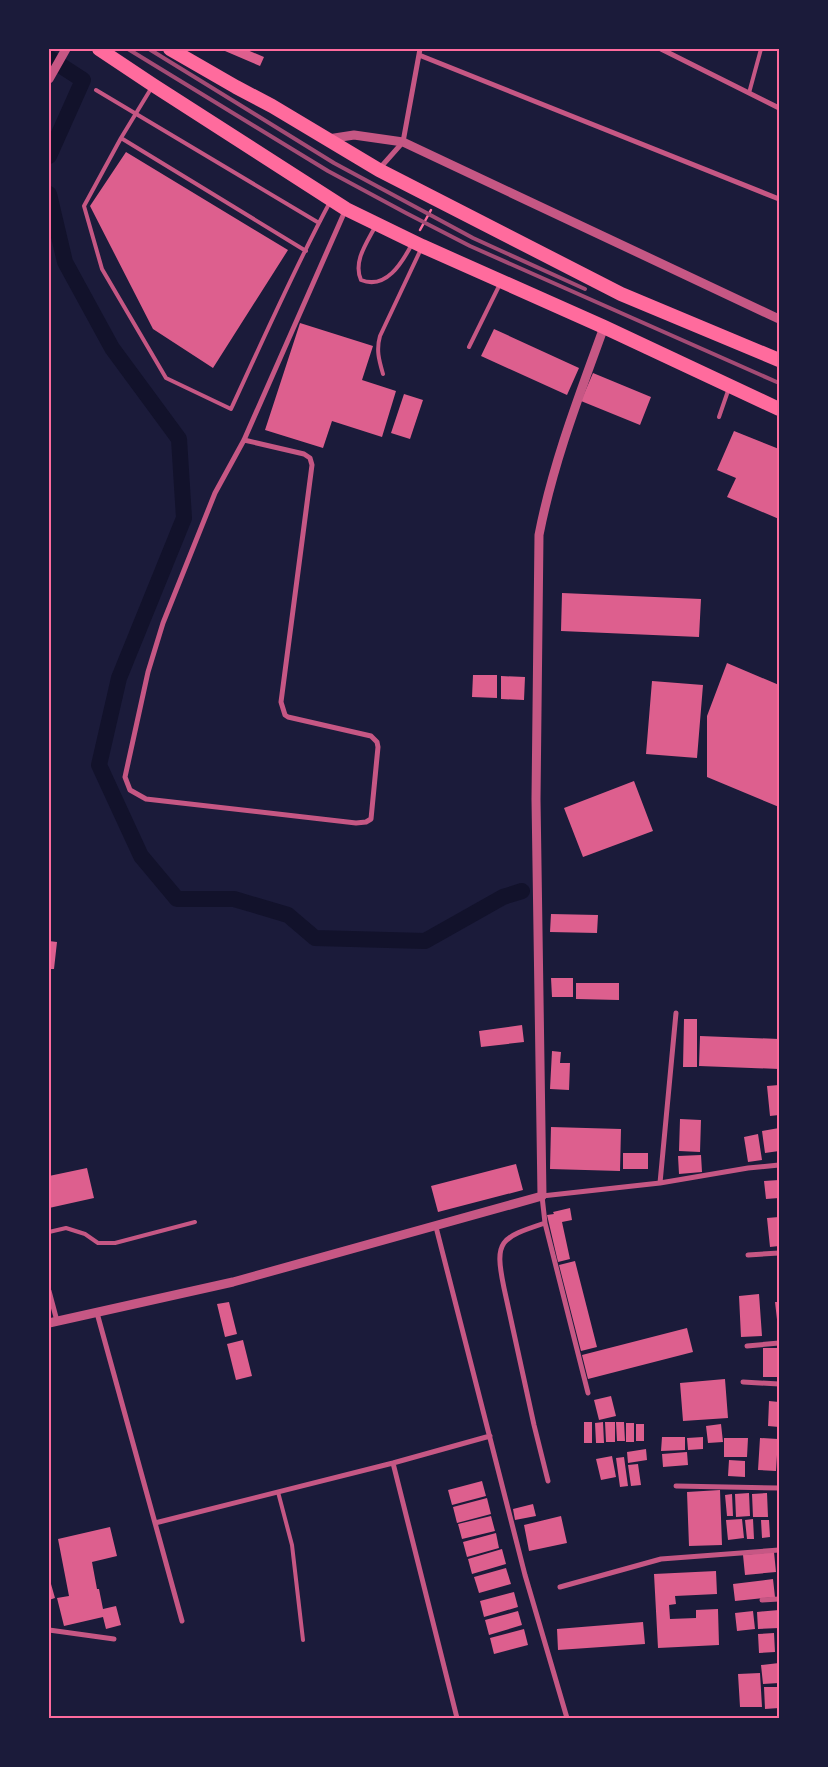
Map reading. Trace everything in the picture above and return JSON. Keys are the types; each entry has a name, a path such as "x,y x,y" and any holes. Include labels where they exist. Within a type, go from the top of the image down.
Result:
{"highway":[{"path":"99,49 346,208 418,244 604,327 779,409"},
{"path":"170,49 379,170 621,294 779,360"}],"street":[{"path":"379,170 403,142 420,49"},
{"path":"661,49 779,108"},
{"path":"49,79 65,51"},
{"path":"419,55 779,199"},
{"path":"328,139 354,135 403,142 779,319"},
{"path":"244,440 304,454 310,458 312,465 282,702 284,715 370,736 377,742 371,819 366,822 356,823 146,799 130,790 125,777 148,672 163,623 215,494 244,440 346,208"},
{"path":"588,1393 545,1223 542,1196 536,798 539,535 544,507 565,435 604,327"},
{"path":"660,1183 676,1013"},
{"path":"49,1291 53,1322 233,1282 542,1196 660,1183 748,1168 779,1165"},
{"path":"545,1223 516,1233 502,1245 499,1252 504,1288 548,1481"},
{"path":"436,1227 525,1575 567,1718"},
{"path":"748,1255 779,1253"},
{"path":"97,1313 182,1621"},
{"path":"748,1346 779,1343"},
{"path":"743,1382 779,1384"},
{"path":"155,1523 393,1463 490,1436"},
{"path":"393,1463 457,1718"},
{"path":"676,1486 779,1488"},
{"path":"560,1587 661,1559 779,1550"},
{"path":"762,1600 779,1599"},
{"path":"49,1630 114,1639"}],"lane":[{"path":"749,93 761,49"},
{"path":"153,85 121,138 84,206 102,268 166,378 231,409 332,199"},
{"path":"96,90 319,223"},
{"path":"121,138 306,251"},
{"path":"377,224 359,260 358,272 361,280 369,284 381,282 394,271 418,244"},
{"path":"384,374 378,358 377,346 418,244"},
{"path":"469,347 501,282"},
{"path":"719,417 729,386"},
{"path":"49,1232 66,1228 85,1234 98,1243 115,1243 195,1222"},
{"path":"278,1492 292,1545 303,1640"}],"path":[{"path":"418,244 437,199"}],"building":[{"path":"226,49 245,49 264,57 260,66 225,51"},
{"path":"126,152 288,250 213,368 153,329 90,206"},
{"path":"300,323 373,346 362,380 396,391 382,437 332,421 323,448 265,430"},
{"path":"494,329 579,368 567,395 481,356"},
{"path":"593,373 651,397 640,425 581,401"},
{"path":"404,394 423,400 410,439 391,433"},
{"path":"734,431 779,449 779,519 727,497 736,478 717,470"},
{"path":"562,593 701,599 699,637 561,631"},
{"path":"727,663 779,685 779,807 707,777 707,716"},
{"path":"473,675 497,675 497,698 472,697"},
{"path":"501,676 525,677 524,700 501,699"},
{"path":"652,681 703,685 697,758 646,754"},
{"path":"634,781 653,831 583,857 564,808"},
{"path":"551,914 598,915 597,933 550,932"},
{"path":"49,941 57,942 54,969 49,969"},
{"path":"551,978 573,978 573,997 552,997"},
{"path":"576,983 619,983 619,1000 576,999"},
{"path":"684,1019 697,1019 697,1067 683,1067"},
{"path":"522,1025 524,1042 481,1047 479,1031"},
{"path":"700,1036 779,1039 779,1069 699,1066"},
{"path":"552,1051 561,1052 560,1063 570,1063 569,1090 550,1089"},
{"path":"779,1085 779,1115 770,1116 767,1086"},
{"path":"680,1119 701,1120 700,1152 679,1151"},
{"path":"551,1127 621,1129 620,1171 550,1169"},
{"path":"779,1128 779,1151 765,1153 762,1131"},
{"path":"758,1134 762,1160 748,1162 744,1137"},
{"path":"623,1153 648,1153 648,1169 623,1169"},
{"path":"701,1155 702,1172 679,1174 678,1156"},
{"path":"516,1164 523,1190 438,1212 431,1186"},
{"path":"87,1168 94,1198 49,1208 49,1176"},
{"path":"779,1180 779,1198 766,1199 764,1181"},
{"path":"570,1208 572,1220 562,1222 570,1259 558,1262 547,1215"},
{"path":"779,1217 779,1246 770,1247 767,1218"},
{"path":"575,1261 597,1347 581,1351 559,1265"},
{"path":"759,1294 762,1336 741,1337 739,1296"},
{"path":"229,1302 237,1334 225,1337 217,1304"},
{"path":"775,1302 779,1302 779,1328 778,1328"},
{"path":"687,1328 693,1352 588,1379 582,1355"},
{"path":"243,1340 252,1376 236,1380 227,1344"},
{"path":"763,1348 778,1348 778,1377 763,1377"},
{"path":"725,1379 728,1418 683,1421 680,1383"},
{"path":"611,1396 616,1416 599,1420 594,1400"},
{"path":"769,1401 779,1402 779,1427 768,1426"},
{"path":"584,1422 592,1422 592,1443 584,1443"},
{"path":"603,1422 604,1443 596,1443 595,1423"},
{"path":"605,1422 615,1422 615,1442 606,1442"},
{"path":"616,1422 624,1422 625,1441 617,1441"},
{"path":"626,1423 634,1423 634,1442 626,1442"},
{"path":"636,1424 644,1424 644,1441 636,1441"},
{"path":"721,1424 723,1442 708,1443 706,1426"},
{"path":"662,1437 685,1437 685,1450 661,1451"},
{"path":"703,1437 703,1449 688,1450 687,1438"},
{"path":"724,1438 748,1438 747,1457 724,1457"},
{"path":"760,1438 778,1439 776,1471 758,1470"},
{"path":"646,1449 647,1460 628,1463 627,1452"},
{"path":"687,1452 688,1465 663,1467 662,1454"},
{"path":"612,1456 616,1477 601,1480 596,1459"},
{"path":"624,1457 628,1486 620,1487 616,1458"},
{"path":"729,1460 745,1461 745,1477 728,1476"},
{"path":"638,1464 641,1485 631,1486 628,1465"},
{"path":"482,1481 486,1496 452,1505 448,1490"},
{"path":"720,1490 722,1545 689,1546 687,1492"},
{"path":"749,1493 750,1516 736,1517 735,1494"},
{"path":"767,1493 768,1517 753,1517 752,1494"},
{"path":"732,1494 733,1516 727,1516 725,1495"},
{"path":"487,1498 491,1514 457,1523 453,1507"},
{"path":"533,1504 536,1516 515,1520 513,1509"},
{"path":"491,1516 495,1531 462,1539 458,1524"},
{"path":"561,1516 567,1543 529,1551 524,1525"},
{"path":"742,1519 744,1538 728,1540 726,1520"},
{"path":"753,1519 754,1539 747,1539 745,1520"},
{"path":"761,1520 769,1520 770,1537 762,1538"},
{"path":"110,1527 117,1556 92,1562 103,1609 116,1606 121,1625 106,1629 103,1617 64,1626 57,1598 69,1596 58,1539"},
{"path":"496,1533 499,1548 467,1557 463,1542"},
{"path":"502,1549 506,1564 472,1574 468,1559"},
{"path":"774,1552 776,1572 745,1575 743,1555"},
{"path":"506,1568 511,1584 479,1593 474,1577"},
{"path":"716,1571 717,1594 675,1596 676,1604 669,1605 670,1619 696,1618 696,1610 718,1609 719,1645 658,1648 654,1574"},
{"path":"49,1577 55,1598 49,1600"},
{"path":"773,1579 775,1597 735,1601 733,1584"},
{"path":"514,1592 518,1607 484,1617 480,1601"},
{"path":"779,1610 779,1628 758,1629 757,1612"},
{"path":"518,1611 522,1625 489,1635 485,1620"},
{"path":"753,1611 755,1629 737,1631 735,1613"},
{"path":"643,1622 645,1644 558,1650 557,1629"},
{"path":"524,1629 528,1645 494,1654 490,1638"},
{"path":"774,1633 775,1652 759,1653 758,1634"},
{"path":"779,1663 779,1683 763,1684 761,1665"},
{"path":"760,1673 762,1707 740,1707 738,1674"},
{"path":"764,1687 779,1687 779,1708 765,1709"}],"waterway":[{"path":"49,58 83,80 49,156"},
{"path":"49,194 65,262 112,348 179,439 184,518 119,678 99,765 141,856 177,899 234,899 288,915 315,938 425,941 503,897 522,891"}],"railway":[{"path":"128,49 328,171 470,246 779,383"},
{"path":"149,49 334,163 473,238 585,289"}]}
